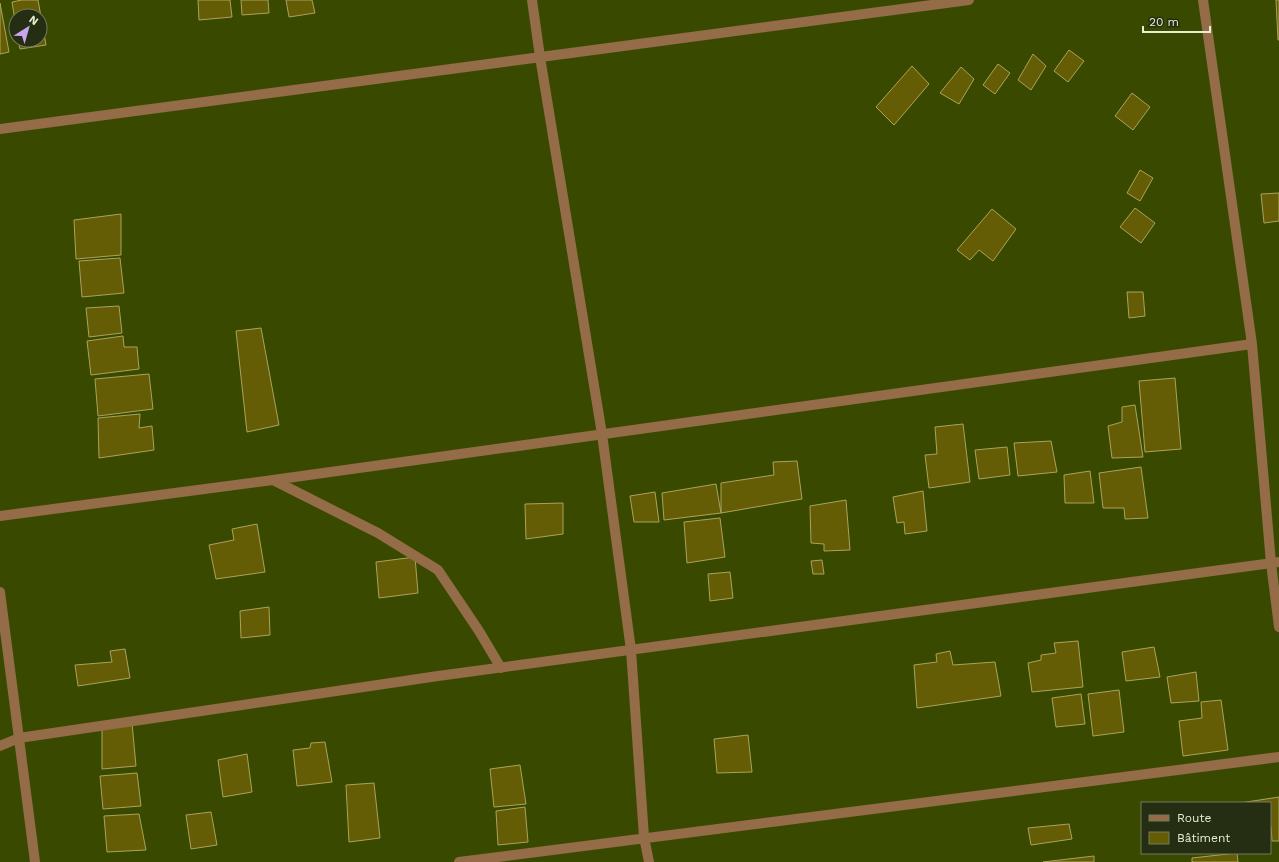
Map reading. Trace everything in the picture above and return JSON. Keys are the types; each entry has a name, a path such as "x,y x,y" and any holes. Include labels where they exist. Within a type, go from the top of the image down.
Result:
{"street":[{"path":"532,0 602,434 631,650 644,837 649,862"},
{"path":"0,129 969,0"},
{"path":"1203,0 1252,344 1275,563 1279,626"},
{"path":"0,516 273,480 1252,344"},
{"path":"273,480 378,533 438,570 479,631 501,668"},
{"path":"0,746 19,738 501,668 1275,563"},
{"path":"0,592 35,862"},
{"path":"459,862 644,837 888,808 1279,757"}],"building":[{"path":"22,0 38,0 39,8 13,8 12,2"},
{"path":"198,0 230,0 232,17 199,20"},
{"path":"241,0 268,0 269,13 242,15"},
{"path":"286,0 312,0 315,13 289,17"},
{"path":"1276,0 1279,0 1279,40 1278,40"},
{"path":"0,3 9,52 0,54"},
{"path":"1069,50 1084,61 1068,82 1054,71"},
{"path":"1033,54 1046,66 1031,90 1018,80"},
{"path":"998,64 1010,73 995,94 983,85"},
{"path":"912,66 929,84 894,125 876,107"},
{"path":"961,67 974,79 959,104 940,93"},
{"path":"1132,93 1150,107 1133,130 1115,116"},
{"path":"1140,170 1153,178 1140,201 1127,193"},
{"path":"1279,193 1279,221 1264,223 1261,194"},
{"path":"1135,208 1155,223 1141,243 1120,227"},
{"path":"992,209 1016,229 993,261 979,250 970,260 957,250"},
{"path":"121,214 121,255 76,259 74,220"},
{"path":"120,258 124,293 82,297 79,261"},
{"path":"1127,292 1143,292 1145,316 1129,318"},
{"path":"119,306 122,333 89,337 86,308"},
{"path":"261,328 279,425 247,432 236,331"},
{"path":"123,336 124,347 137,347 139,369 91,375 87,341"},
{"path":"149,374 153,409 98,416 95,379"},
{"path":"1175,378 1181,449 1145,452 1139,381"},
{"path":"1135,405 1143,457 1112,458 1108,426 1122,422 1122,407"},
{"path":"140,414 139,428 152,426 154,450 99,458 98,418"},
{"path":"963,424 970,482 929,488 925,455 937,454 935,427"},
{"path":"1051,441 1057,472 1018,476 1014,443"},
{"path":"1007,447 1010,475 979,479 975,450"},
{"path":"797,461 802,499 721,513 721,483 774,475 773,462"},
{"path":"1141,467 1148,518 1125,519 1124,508 1103,508 1099,473"},
{"path":"1090,471 1094,503 1065,503 1064,475"},
{"path":"716,484 721,513 664,520 662,493"},
{"path":"923,491 927,531 905,534 904,522 897,523 893,497"},
{"path":"655,492 659,522 634,522 630,496"},
{"path":"846,500 850,550 824,551 824,544 811,543 810,506"},
{"path":"563,503 563,534 526,539 525,504"},
{"path":"720,518 725,557 687,563 684,522"},
{"path":"257,524 265,572 216,579 209,545 234,540 232,529"},
{"path":"415,557 418,593 379,598 376,562"},
{"path":"822,560 824,574 813,574 811,561"},
{"path":"730,572 733,598 710,601 708,574"},
{"path":"269,607 270,635 241,638 240,611"},
{"path":"1078,641 1083,687 1032,692 1028,663 1041,660 1041,655 1056,653 1054,643"},
{"path":"1154,647 1160,677 1126,681 1122,652"},
{"path":"125,649 130,678 78,686 75,665 112,662 110,651"},
{"path":"950,651 953,665 995,662 1001,696 917,708 914,665 937,662 936,654"},
{"path":"1196,672 1199,701 1171,703 1167,677"},
{"path":"1119,690 1124,732 1093,736 1088,694"},
{"path":"1081,694 1085,724 1056,727 1052,698"},
{"path":"1221,700 1228,750 1183,756 1179,721 1202,718 1201,702"},
{"path":"132,723 136,766 102,769 102,728"},
{"path":"748,735 752,772 717,773 714,739"},
{"path":"325,742 332,782 297,786 293,750 310,748 311,743"},
{"path":"247,754 252,792 223,797 218,760"},
{"path":"520,765 526,804 494,807 490,769"},
{"path":"137,773 141,806 103,809 100,776"},
{"path":"374,783 380,838 349,842 346,785"},
{"path":"1279,797 1279,841 1272,841 1271,802 1246,802"},
{"path":"525,807 528,842 498,845 496,811"},
{"path":"211,812 217,845 191,849 186,815"},
{"path":"139,814 146,850 107,852 104,816"},
{"path":"1069,824 1072,839 1031,845 1028,828"},
{"path":"1237,854 1238,862 1192,862 1192,858"},
{"path":"1094,856 1094,862 1043,862"}]}
